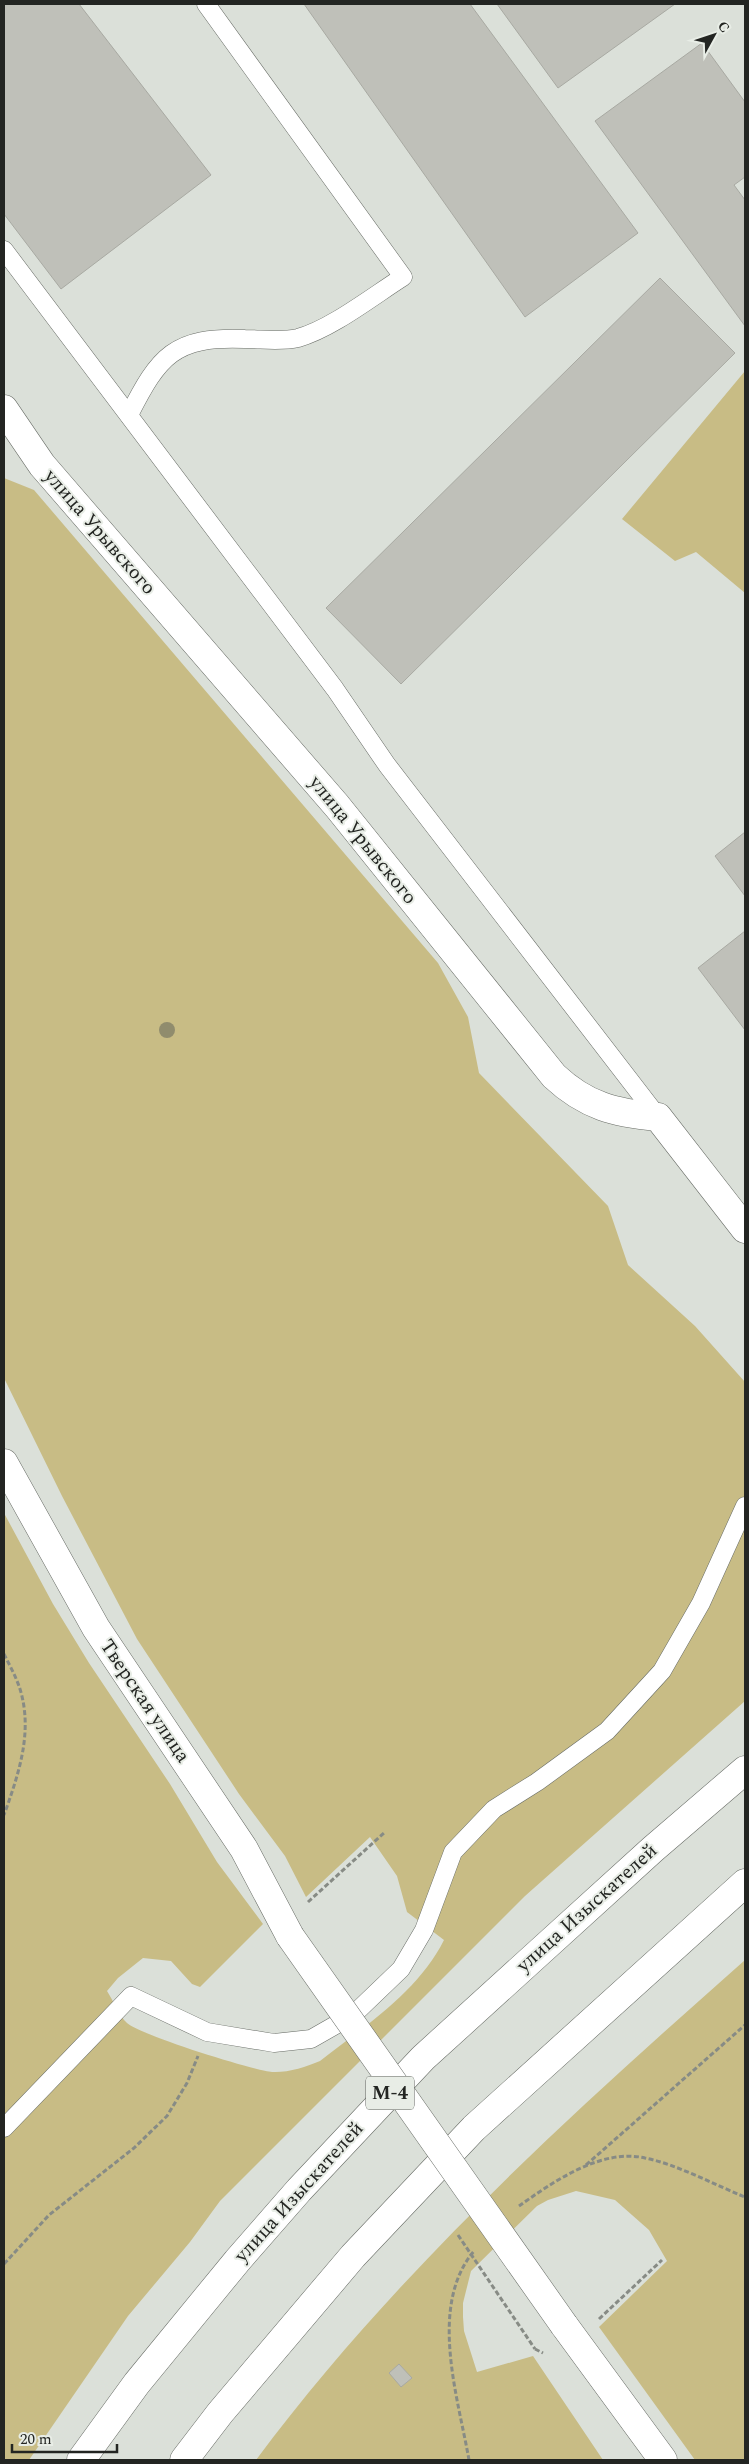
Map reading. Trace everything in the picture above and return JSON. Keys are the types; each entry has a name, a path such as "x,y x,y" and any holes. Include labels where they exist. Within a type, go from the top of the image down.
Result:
{"main road":[{"name":"улица Урывского","path":"4,409 42,465 337,806 554,1076 572,1093 622,1114 658,1117"},
{"path":"658,1117 745,1229"},
{"name":"Тверская улица","path":"4,1463 96,1628 244,1848 290,1936 564,2325"},
{"name":"улица Изыскателей","path":"81,2460 137,2383 237,2261 305,2183 423,2058 616,1882 745,1770"},
{"path":"184,2460 220,2413 353,2256 474,2128 745,1883"},
{"path":"564,2325 653,2460"},
{"path":"564,2325 663,2460"}],"lane":[{"path":"129,415 156,369 179,348 209,338 296,338 323,328 403,277 206,4"},
{"path":"4,250 336,689 388,765 658,1117"},
{"path":"4,2128 131,1996 206,2032 274,2043 311,2039 353,2015 401,1969 424,1930 453,1852 494,1809 537,1782 607,1731 662,1671 701,1603 745,1506"}],"path":[{"path":"4,1654 19,1686 25,1718 25,1748 4,1815"},
{"path":"305,1905 385,1832"},
{"path":"581,2169 745,2025"},
{"path":"4,2264 48,2214 134,2148 167,2116 187,2083 206,2032"},
{"path":"592,2325 662,2260"}],"shaded area":[{"path":"745,371 745,593 696,552 675,561 622,519"},
{"path":"4,478 34,490 438,963 468,1017 479,1073 608,1206 628,1265 695,1326 745,1382 745,1701 525,1896 220,2201 190,2242 128,2316 29,2460 4,2460 4,1513 53,1604 89,1663 170,1784 217,1862 263,1924 200,1987 192,1984 171,1961 143,1958 118,1978 107,1991 127,2023 173,2043 261,2070 284,2072 296,2069 320,2061 389,2007 420,1976 444,1940 407,1912 397,1876 370,1837 306,1897 285,1856 239,1794 137,1639 62,1496 4,1378"},
{"path":"745,1960 745,2460 695,2460 599,2327 667,2261 649,2230 615,2200 576,2191 548,2200 537,2206 471,2271 463,2303 464,2331 477,2372 533,2356 603,2460 256,2460 310,2391 367,2324 426,2260 551,2136"}],"building":[{"path":"4,4 79,4 211,175 61,289 4,214"},
{"path":"304,4 470,4 638,233 525,317"},
{"path":"497,4 675,4 558,88"},
{"path":"702,43 745,102 745,177 734,185 745,200 745,326 595,121"},
{"path":"660,278 735,353 401,684 326,608"},
{"path":"745,832 745,896 715,856"},
{"path":"745,931 745,1030 698,968"},
{"path":"399,2364 412,2378 401,2387 389,2373"}]}
